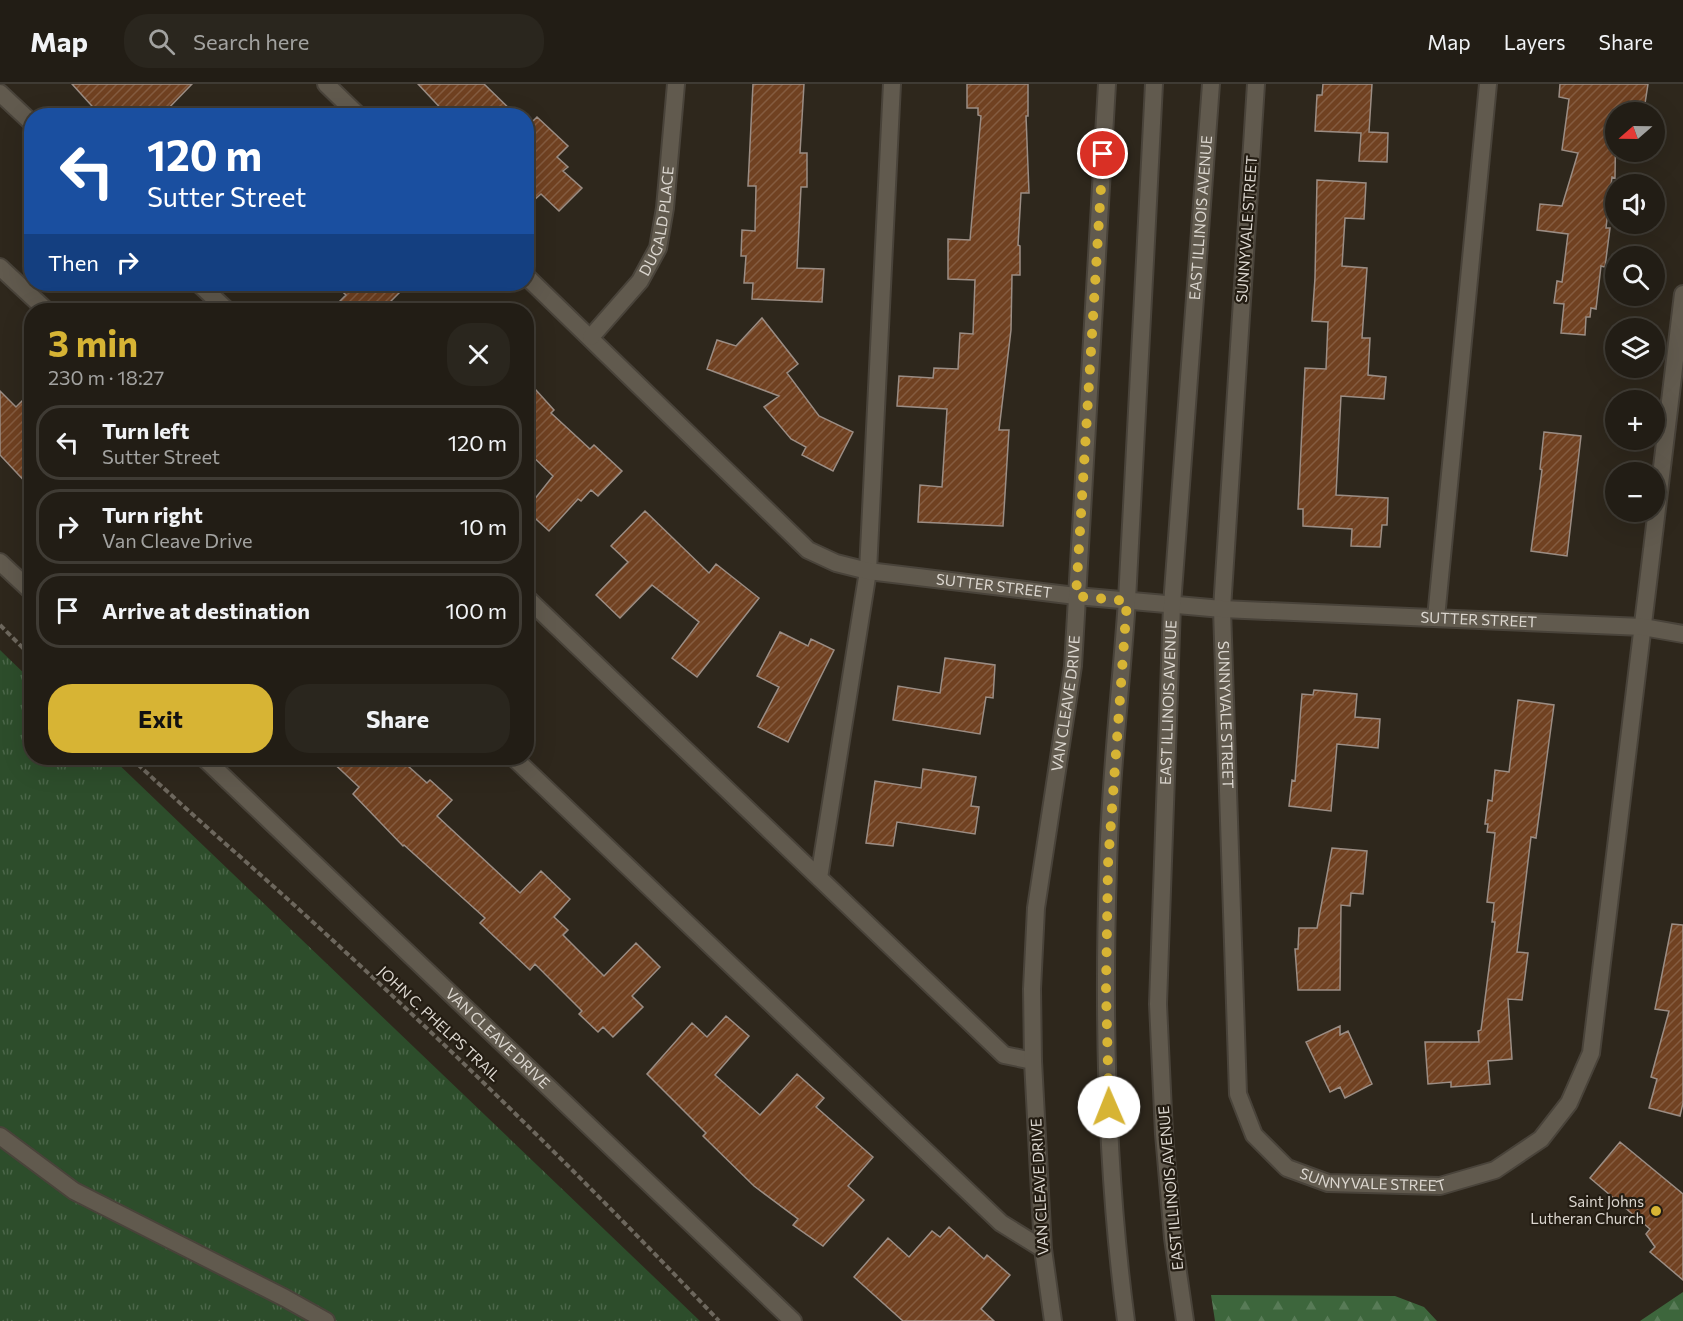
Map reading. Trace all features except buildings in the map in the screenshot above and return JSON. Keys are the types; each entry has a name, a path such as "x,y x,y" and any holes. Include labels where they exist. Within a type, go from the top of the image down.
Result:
{"street":[{"path":"326,84 351,108"},
{"name":"DUGALD PLACE","path":"591,338 640,281 658,248 665,208 676,84"},
{"path":"819,878 868,571 892,84"},
{"name":"VAN CLEAVE DRIVE","path":"1053,1321 1043,1249 1033,1061 1032,988 1036,908 1073,666 1107,84"},
{"path":"1126,1321 1109,1130 1106,990 1108,864 1127,601 1154,84"},
{"name":"EAST ILLINOIS AVENUE","path":"1185,1321 1173,1238 1164,1134 1158,1004 1172,605 1211,84"},
{"name":"SUNNYVALE STREET","path":"1256,84 1222,609 1238,1094 1254,1135 1287,1168 1328,1183 1440,1186 1495,1170 1541,1139 1569,1103 1591,1053 1683,294"},
{"path":"1436,618 1488,84"},
{"path":"0,93 24,116"},
{"path":"0,267 24,289"},
{"name":"SUTTER STREET","path":"534,284 808,550 836,563 868,571 1172,605 1643,627 1683,634"},
{"path":"26,291 39,303"},
{"path":"207,291 219,303"},
{"path":"0,562 24,584"},
{"path":"534,605 1004,1054 1033,1061"},
{"name":"VAN CLEAVE DRIVE","path":"211,765 793,1321"},
{"path":"521,765 1001,1223 1043,1249"},
{"path":"0,1136 74,1191 326,1321"}],"path":[{"path":"0,625 24,649"},
{"name":"JOHN C. PHELPS TRAIL","path":"138,765 326,934 498,1096 719,1321"}],"green space":[{"path":"0,650 24,673 24,765 119,765 700,1321 0,1321"},
{"path":"1683,1292 1683,1321 1640,1321"},
{"path":"1211,1295 1395,1296 1424,1307 1437,1321 1215,1321"}],"place":[{"name":"Saint Johns Lutheran Church","path":"1656,1211"}],"route":[{"path":"1103,154 1076,596 1127,601 1108,864 1106,990 1109,1107"}]}
